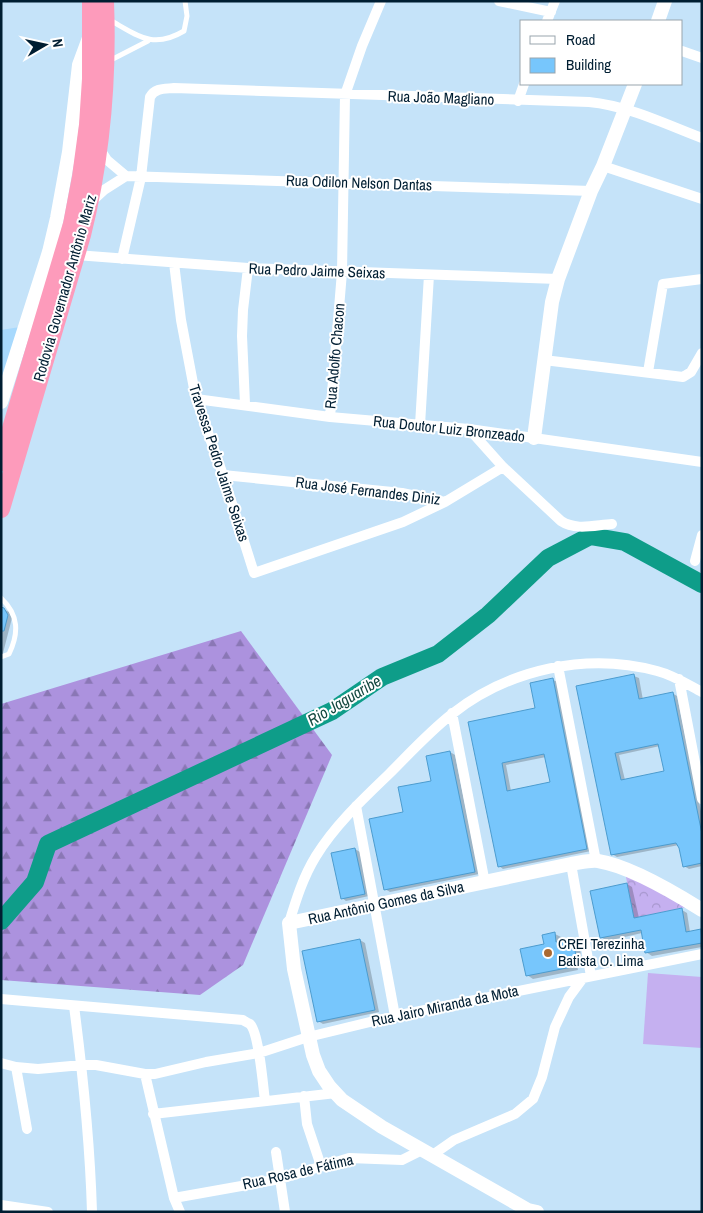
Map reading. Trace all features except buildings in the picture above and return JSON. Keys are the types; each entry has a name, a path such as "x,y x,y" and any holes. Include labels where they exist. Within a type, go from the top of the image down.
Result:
{"highway":[{"name":"Rodovia Governador Antônio Mariz","path":"1,462 72,224 88,125 91,79 91,1"},
{"name":"Rodovia Governador Antônio Mariz","path":"1,509 90,202 99,148 105,63 106,9"}],"street":[{"name":"Rua Adolfo Chacon","path":"330,417 342,272 345,94 381,1"},
{"path":"499,1 549,16 555,1"},
{"path":"658,20 665,1"},
{"path":"1,402 49,252 69,152 79,65 92,32"},
{"path":"683,51 702,58"},
{"path":"518,101 524,85"},
{"path":"534,438 552,302 558,279 591,191 603,166 635,85"},
{"name":"Rua João Magliano","path":"122,259 141,177 150,97 153,92 159,89 589,102 608,104 626,109 702,138"},
{"path":"90,202 104,190 126,176 107,160 99,148"},
{"path":"603,166 702,199"},
{"name":"Rua Odilon Nelson Dantas","path":"126,176 591,191"},
{"name":"Rua Pedro Jaime Seixas","path":"76,255 248,268 558,279"},
{"name":"Travessa Pedro Jaime Seixas","path":"174,263 181,320 196,399 254,573 403,522 445,502"},
{"path":"245,404 242,336 248,268"},
{"path":"420,425 429,275"},
{"path":"648,372 663,284 702,278"},
{"path":"544,360 683,376 691,372 702,353"},
{"name":"Rua Doutor Luiz Bronzeado","path":"196,399 245,404 330,417 469,429 702,462"},
{"path":"469,429 503,467 567,524 576,527 612,524"},
{"name":"Rua José Fernandes Diniz","path":"222,475 402,493 445,502 503,467"},
{"path":"695,562 702,534"},
{"path":"289,923 302,885 316,856 356,806 452,714 492,688 558,666 595,663 658,671 679,679 702,692"},
{"path":"558,666 596,861"},
{"path":"679,679 702,799"},
{"path":"452,714 485,883"},
{"path":"356,806 395,1016"},
{"name":"Rua Antônio Gomes da Silva","path":"537,1212 528,1210 427,1153 382,1127 342,1100 319,1071 312,1055 294,969 289,923 571,864 596,861 630,872 656,884 702,910"},
{"path":"427,1153 515,1114 533,1099 542,1077 555,1027 570,998 587,977 571,864"},
{"name":"Rua Jairo Miranda da Mota","path":"1,1064 38,1069 82,1065 110,1067 145,1074 170,1072 206,1062 259,1053 308,1037 395,1016 702,954"},
{"path":"1,999 243,1020 253,1029 259,1053 265,1101"},
{"path":"74,1006 82,1065 90,1153 92,1212"},
{"path":"16,1067 27,1129"},
{"path":"145,1074 174,1198 180,1212"},
{"path":"153,1114 336,1093"},
{"path":"304,1096 307,1124 321,1166"},
{"path":"276,1152 285,1212"},
{"name":"Rua Rosa de Fátima","path":"174,1198 280,1179 349,1158 402,1160 427,1153"},
{"path":"1,1205 48,1212"}],"lane":[{"path":"105,63 148,41 172,38 184,31 187,16 185,1"},
{"path":"106,9 148,41"},
{"path":"1,598 13,612 17,625 15,642 9,654 1,657"}],"shaded area":[{"path":"20,327 1,387 1,330"}],"green space":[{"path":"241,631 332,755 243,965 200,995 1,980 1,704"},
{"path":"625,872 691,906 634,918"},
{"path":"648,973 702,977 702,1048 643,1044"}],"waterway":[{"name":"Rio Jaguaribe","path":"1,921 35,882 48,844 332,711 382,677 438,654 488,615 548,558 590,536 625,542 702,584"}],"place":[{"name":"CREI Terezinha Batista O. Lima","path":"548,953"}]}
